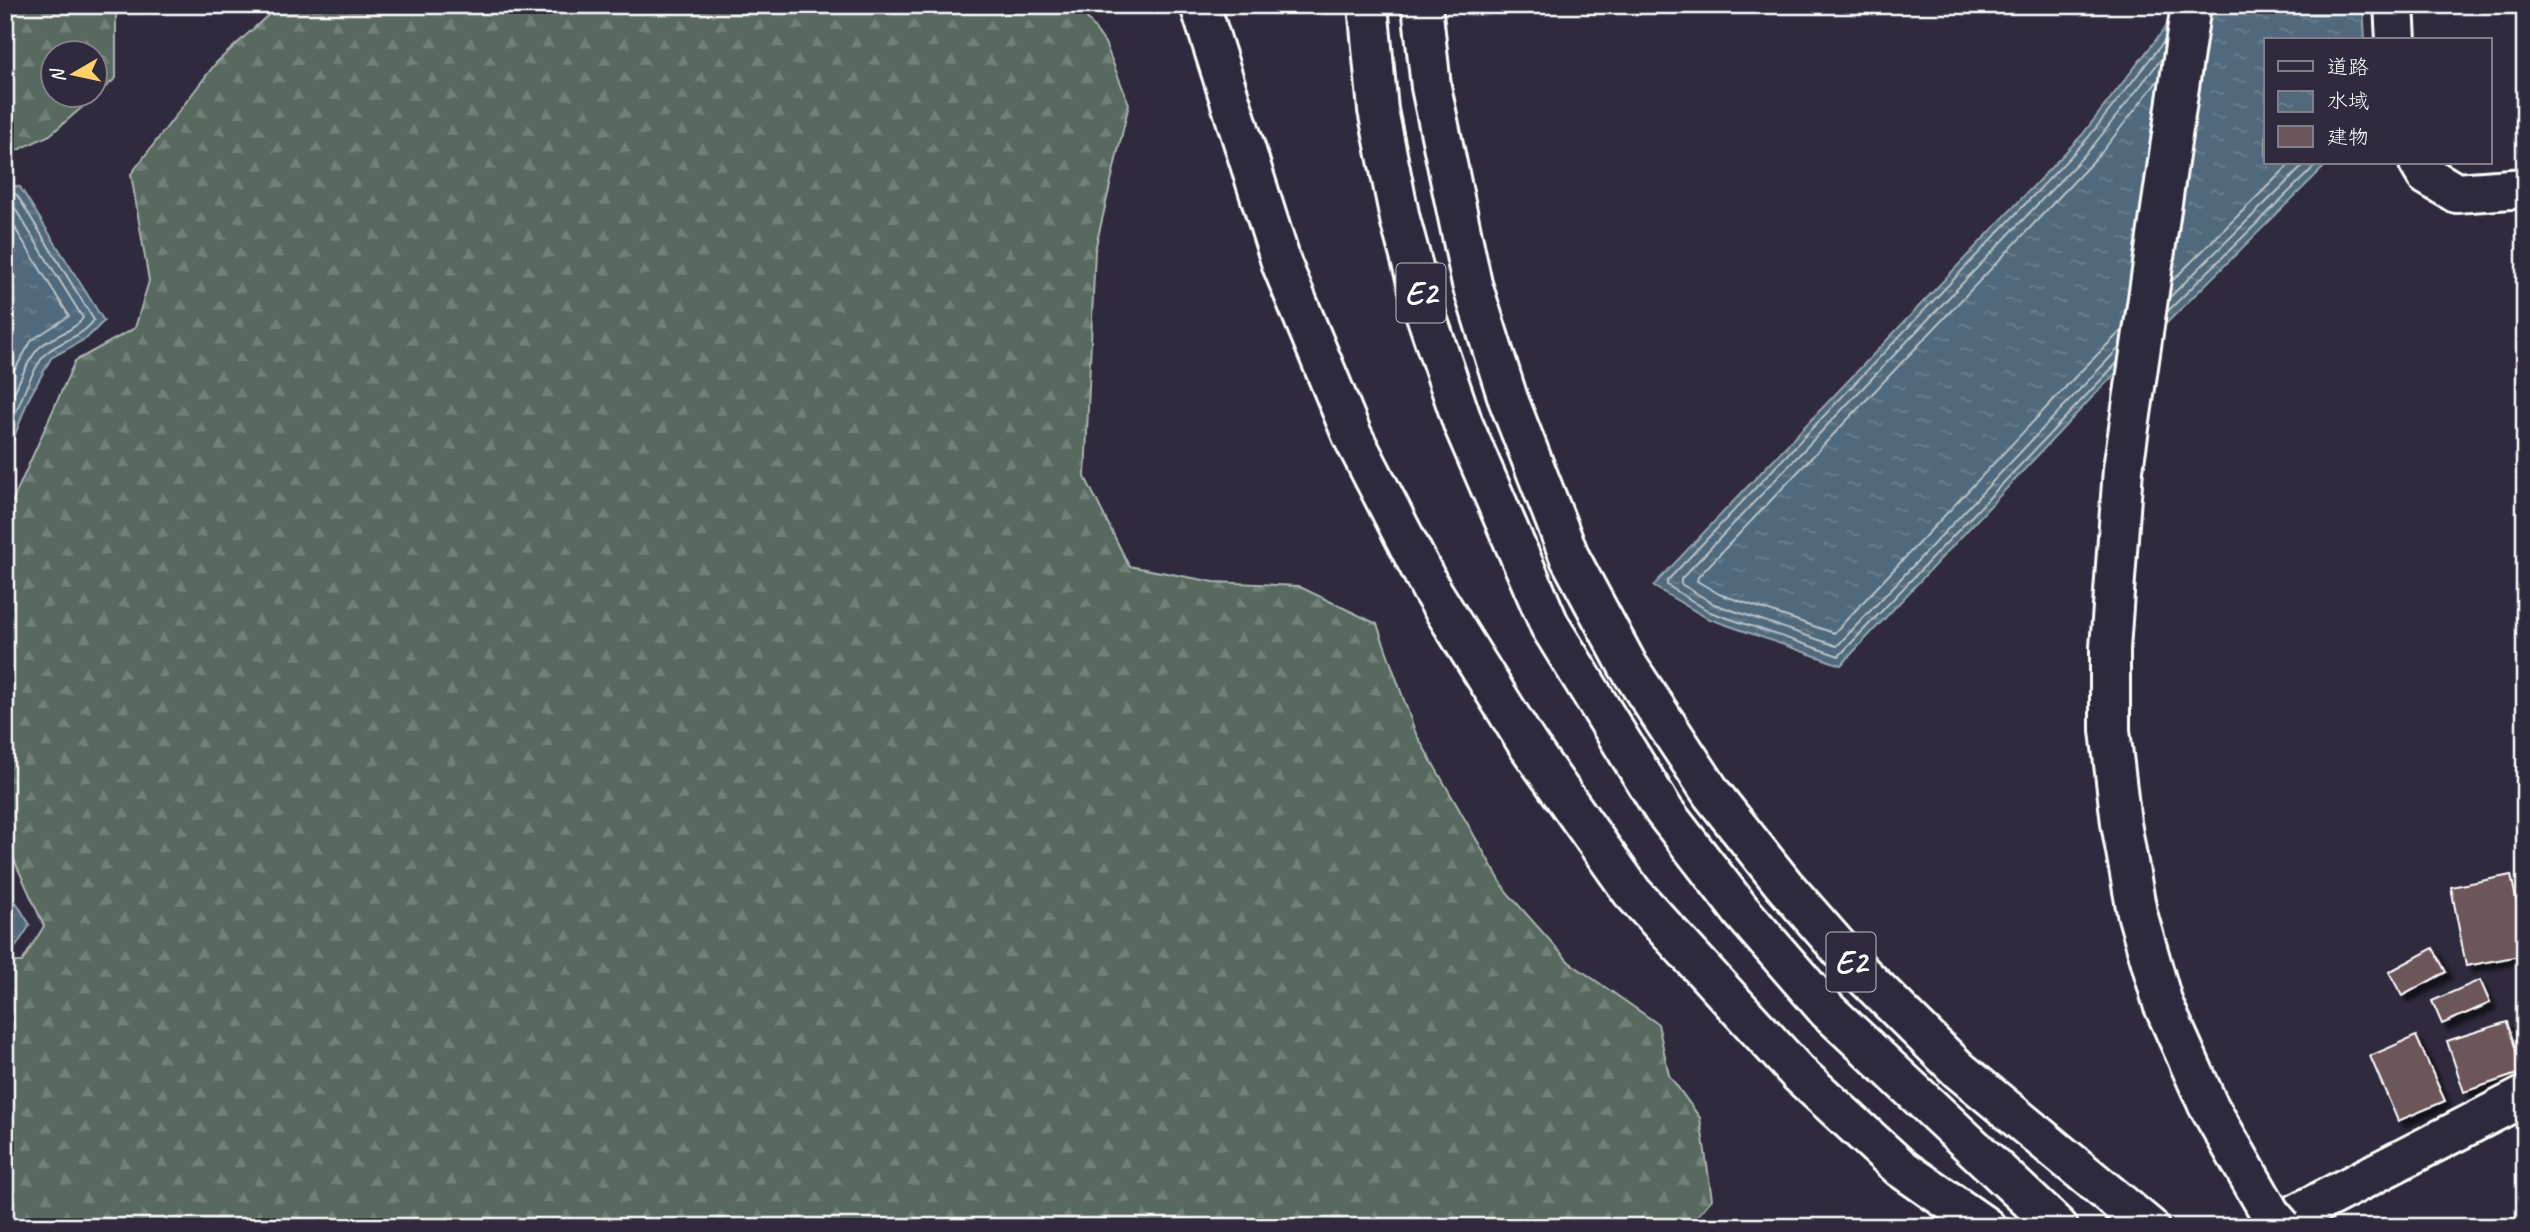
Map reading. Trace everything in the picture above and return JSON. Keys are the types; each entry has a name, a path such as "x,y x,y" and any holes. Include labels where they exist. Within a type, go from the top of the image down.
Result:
{"main road":[{"path":"1200,5 1282,265 1352,435 1431,589 1528,745 1632,892 1798,1073 1900,1168 1986,1227"},
{"name":"E2","path":"1368,5 1378,110 1400,219 1426,315 1462,425 1550,626 1664,811 1742,912 1828,1011 2058,1227"},
{"name":"E2","path":"1422,5 1431,88 1472,284 1508,399 1570,558 1628,666 1712,794 1784,885 1861,973 1959,1070 2138,1218"},
{"path":"2191,5 2123,469 2110,648 2110,730 2121,823 2137,914 2163,1003 2208,1105 2270,1213 2282,1227"},
{"path":"2394,5 2396,38"},
{"path":"2420,164 2426,175 2456,193 2525,188"},
{"path":"2271,1227 2525,1097"}],"green space":[{"path":"5,5 116,5 116,78 108,85 108,38 38,38 38,108 81,108 50,135 5,156"},
{"path":"279,5 1078,5 1105,43 1129,104 1095,250 1085,477 1129,566 1214,582 1298,586 1377,624 1416,734 1506,891 1569,962 1658,1024 1669,1075 1700,1118 1712,1199 1688,1227 5,1227 5,962 22,962 44,926 5,840 5,518 75,361 135,328 149,281 131,174 216,63"}],"water":[{"path":"2183,5 2363,5 2365,38 2264,38 2264,164 2327,164 2096,393 1841,665 1707,618 1653,586 2082,135"},
{"path":"5,184 20,187 104,321 87,338 51,358 28,400 5,462"},
{"path":"5,884 30,925 13,951 5,947"}],"building":[{"path":"2511,875 2525,941 2525,955 2466,966 2451,887"},
{"path":"2433,948 2446,972 2402,996 2389,972"},
{"path":"2480,980 2490,1003 2442,1024 2432,1001"},
{"path":"2507,1022 2523,1072 2464,1092 2447,1041"},
{"path":"2416,1036 2445,1101 2398,1121 2370,1056"},
{"path":"2520,1117 2525,1117 2525,1152"}]}
